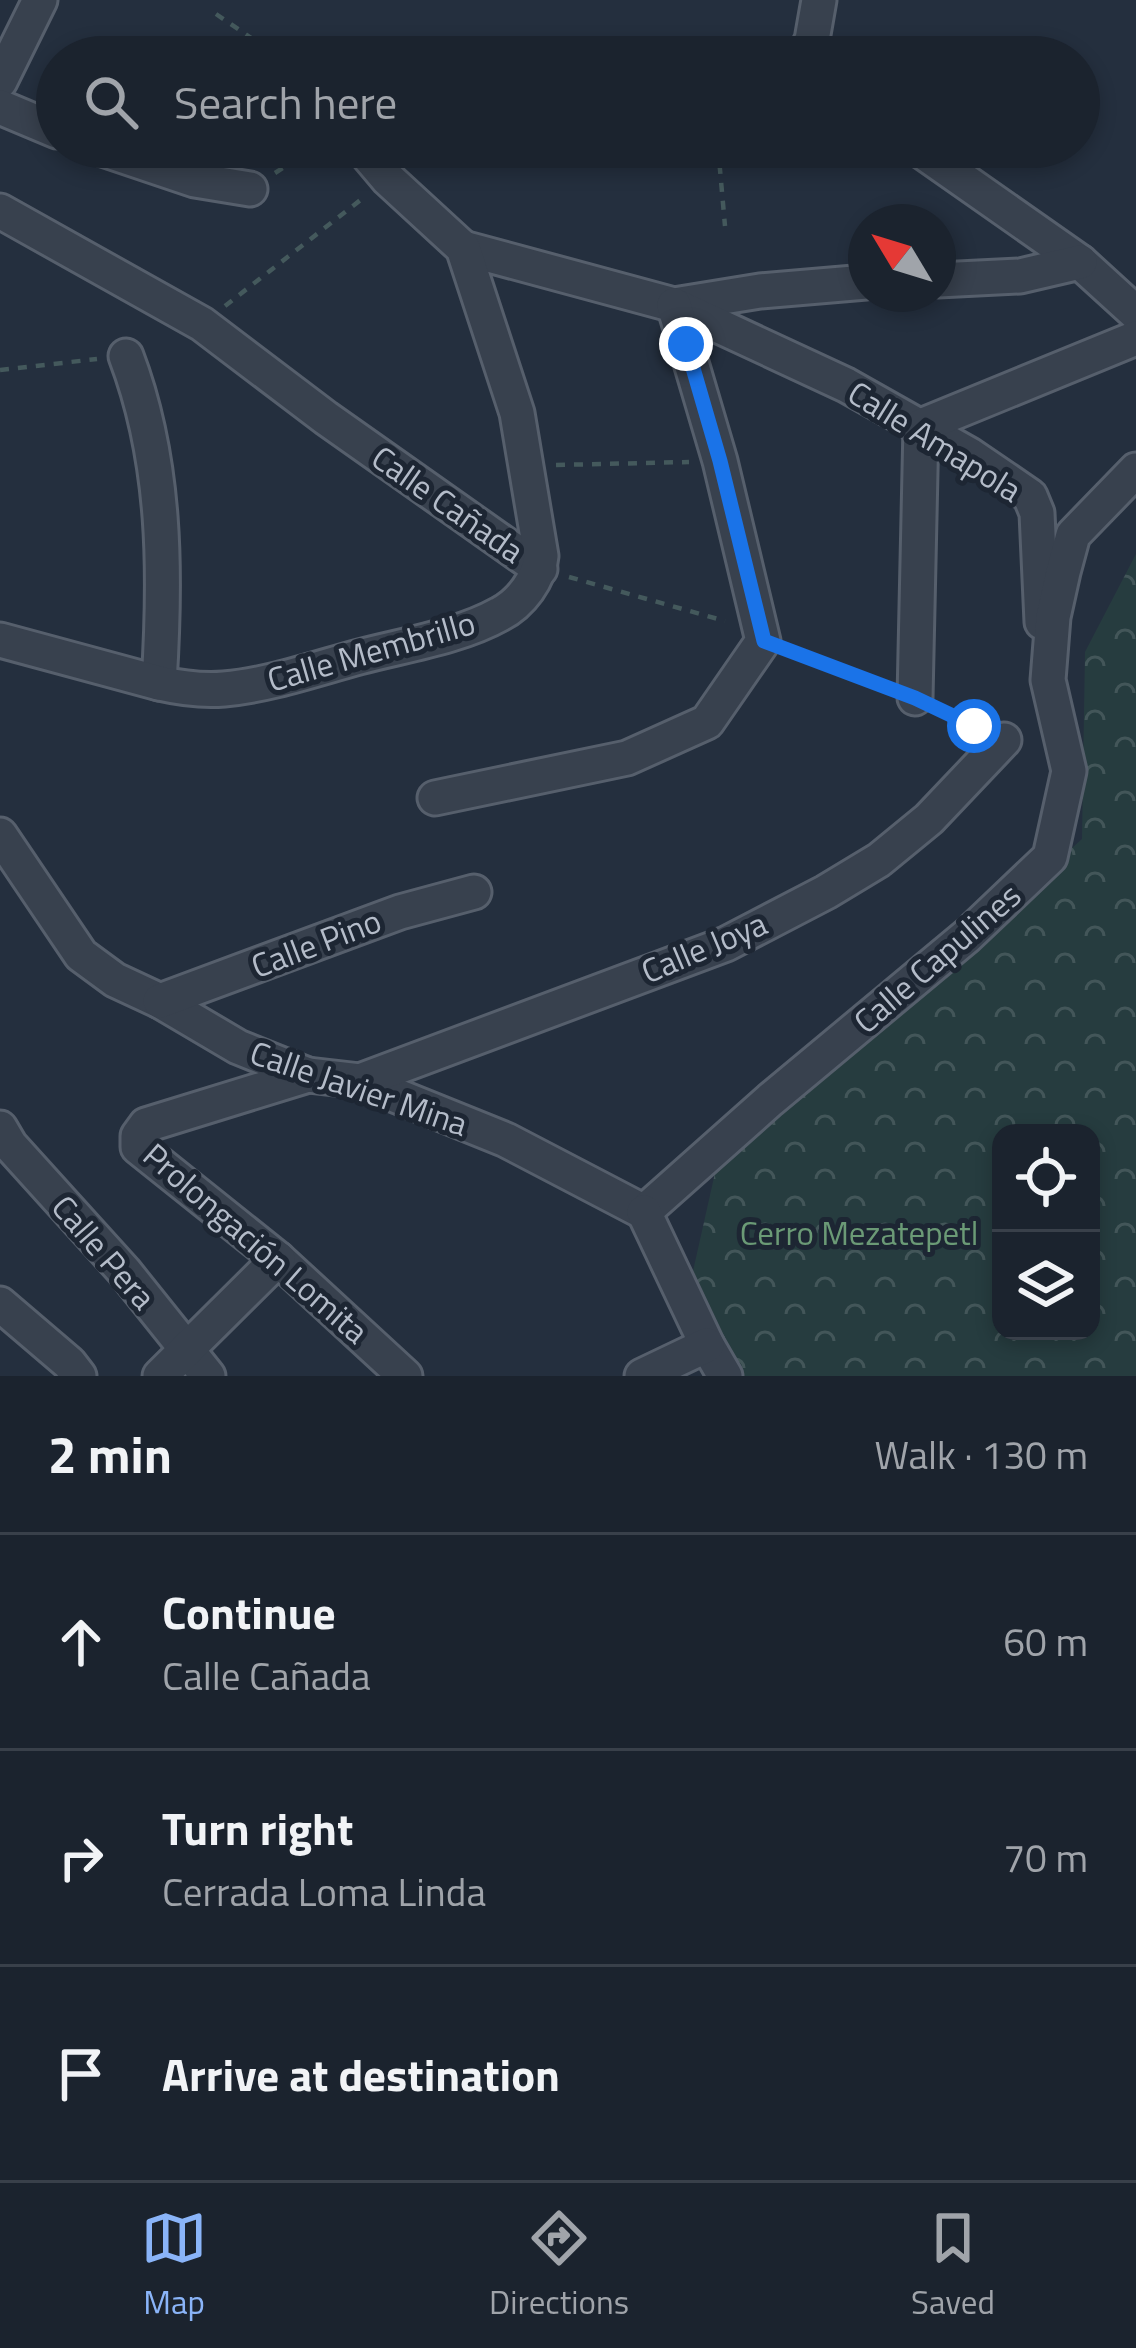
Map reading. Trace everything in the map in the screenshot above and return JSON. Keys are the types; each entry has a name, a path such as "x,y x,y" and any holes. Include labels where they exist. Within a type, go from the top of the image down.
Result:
{"street":[{"path":"0,81 40,0"},
{"path":"813,36 819,0"},
{"path":"0,107 36,122"},
{"path":"159,168 195,180 250,189"},
{"path":"379,168 463,248 674,305 848,284"},
{"path":"946,168 1080,262 1136,313"},
{"name":"Calle Cañada","path":"0,211 202,324 540,569"},
{"path":"463,248 517,413 540,569"},
{"path":"956,279 1020,276 1080,262"},
{"path":"435,798 627,758 706,722 764,641 720,461 674,305"},
{"name":"Calle Amapola","path":"674,305 921,426 1030,496 1037,513 1037,568 1048,680"},
{"path":"915,698 921,426 1136,338"},
{"path":"126,356 141,395 160,501 164,615 159,683"},
{"name":"Calle Capulines","path":"644,1213 770,1100 967,936 1050,856 1069,771 1048,680 1053,616 1073,535 1136,470"},
{"name":"Calle Membrillo","path":"0,640 159,683 223,689 412,644 501,614 524,594 540,569"},
{"name":"Calle Joya","path":"359,1081 726,944 826,892 879,860 929,819 1004,740"},
{"name":"Calle Javier Mina","path":"0,835 82,956 115,980 160,1000 238,1047 308,1075 359,1081 506,1140 644,1213"},
{"name":"Calle Pino","path":"160,1000 400,912 474,892"},
{"name":"Prolongación Lomita","path":"308,1075 146,1125 137,1136 138,1147 278,1259 405,1376"},
{"name":"Calle Pera","path":"3,1141 124,1271 198,1364"},
{"path":"644,1213 725,1376"},
{"path":"160,1376 198,1364 278,1259"},
{"path":"0,1304 79,1376"},
{"path":"641,1376 706,1345"}],"path":[{"path":"216,14 248,36"},
{"path":"250,189 282,168"},
{"path":"720,168 725,226"},
{"path":"202,324 388,179"},
{"path":"0,370 126,356"},
{"path":"526,466 720,461"},
{"name":"Calle Cañada","path":"540,569 719,618 1004,740"}],"green space":[{"name":"Cerro Mezatepetl","path":"1136,554 1136,1376 736,1376 687,1298 715,1173 1082,839 1085,652"}],"route":[{"path":"686,344 764,641 915,698 974,726"}]}
